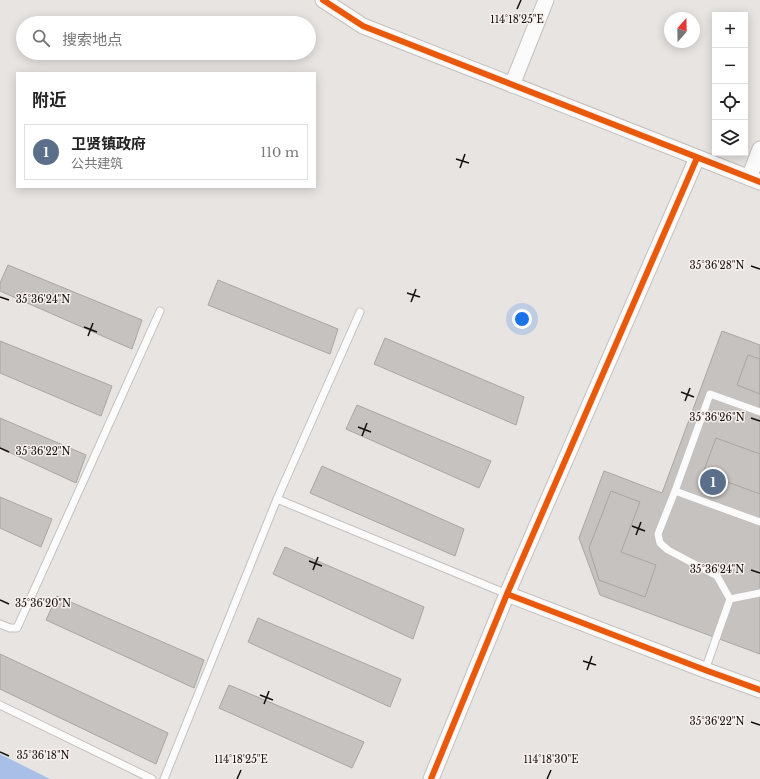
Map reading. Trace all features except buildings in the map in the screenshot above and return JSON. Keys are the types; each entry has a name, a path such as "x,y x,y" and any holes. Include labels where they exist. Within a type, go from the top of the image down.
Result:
{"street":[{"path":"323,0 363,26 754,180 760,149"},
{"path":"512,85 546,0"},
{"path":"431,779 507,594 697,158"},
{"path":"507,594 760,690"}],"lane":[{"path":"0,624 10,628 17,628 160,311"},
{"path":"164,779 277,499 360,312"},
{"path":"705,670 730,599 717,576 668,550 660,543 658,534 710,394 760,412"},
{"path":"675,491 760,522"},
{"path":"277,499 507,594"},
{"path":"730,599 760,593"},
{"path":"0,705 152,779"}],"water":[{"path":"0,754 50,779 0,779"}],"cycle path":[{"path":"323,0 363,26 760,182"},
{"path":"431,779 507,594 697,158"},
{"path":"507,594 760,690"}],"place":[{"name":"卫贤镇政府","path":"713,482"}]}
